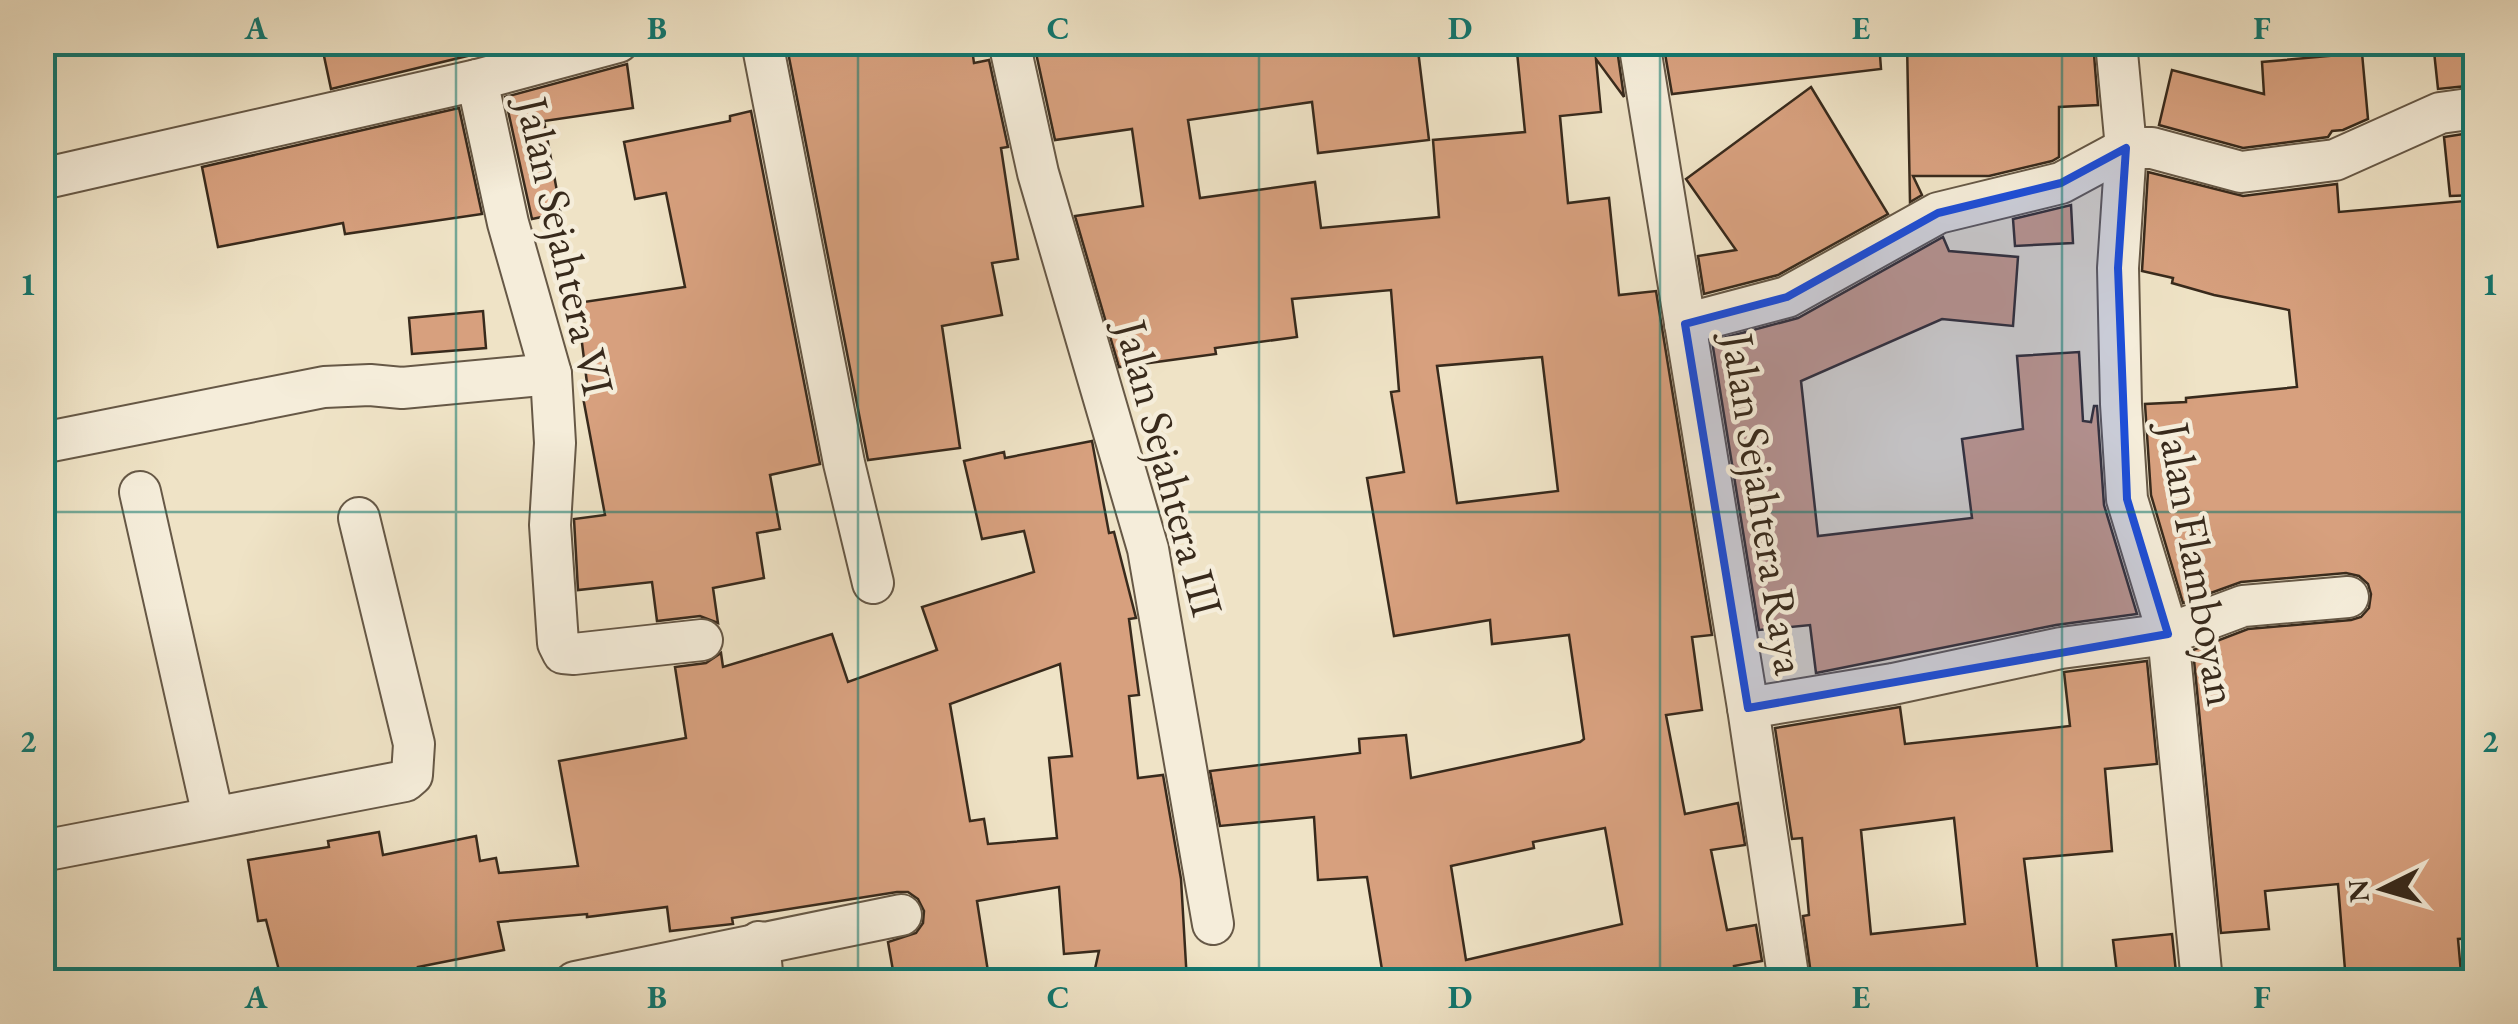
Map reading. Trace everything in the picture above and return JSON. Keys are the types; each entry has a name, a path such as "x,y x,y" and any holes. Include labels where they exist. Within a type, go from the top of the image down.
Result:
{"street":[{"path":"762,42 844,463 873,583"},
{"name":"Jalan Sejahtera III","path":"1009,42 1038,173 1148,550 1213,924"},
{"name":"Jalan Sejahtera Raya","path":"1639,42 1789,982"},
{"name":"Jalan Flamboyan","path":"2116,42 2126,148 2118,268 2128,499 2168,634 2202,982"},
{"path":"42,178 477,80 608,44"},
{"name":"Jalan Sejahtera VI","path":"477,80 508,223 551,374 555,443 550,525 558,643 562,653 702,640"},
{"path":"1685,324 1788,297 1938,213 2060,183 2126,148 2152,148 2242,172 2335,160 2440,113 2476,108"},
{"path":"42,442 324,387 370,384 402,388 551,374"},
{"path":"140,492 213,816"},
{"path":"42,852 405,781 412,776 414,744 359,518"},
{"path":"1748,708 1894,684 2061,648 2168,634 2243,606 2348,597"},
{"path":"575,982 900,915"},
{"path":"759,942 763,982"}],"highlighted area":[{"path":"2126,148 2118,268 2127,499 2168,634 1748,708 1685,324 1787,297 1938,213 2061,183"}],"building":[{"path":"321,42 525,42 331,89"},
{"path":"786,42 971,42 974,63 989,60 1008,147 1001,148 1018,259 992,263 1002,315 942,326 960,448 868,460"},
{"path":"1109,42 1417,42 1429,140 1318,153 1312,102 1188,120 1200,198 1315,182 1321,228 1439,217 1433,140 1525,132 1516,42 1616,42 1624,97 1596,59 1601,112 1560,116 1568,203 1609,198 1619,295 1656,291 1712,635 1692,637 1702,710 1666,715 1685,814 1738,803 1745,845 1711,850 1727,930 1756,925 1762,961 1734,966 1736,982 1384,982 1367,877 1318,880 1314,817 1220,826 1210,771 1360,753 1359,739 1406,735 1411,778 1580,742 1584,739 1569,635 1492,644 1490,620 1394,636 1367,478 1404,472 1391,392 1399,391 1391,290 1292,299 1297,337 1215,348 1216,354 1119,367 1075,216 1143,206 1132,129 1055,140 1036,53","holes":["1542,357 1558,491 1457,503 1437,366","1605,828 1622,924 1466,960 1451,866 1534,848 1533,842"]},
{"path":"1663,42 1879,42 1881,69 1672,94"},
{"path":"1907,42 2093,42 2098,105 2059,107 2059,157 2052,161 1989,176 1913,176 1922,195 1910,202"},
{"path":"2433,42 2476,42 2476,85 2438,89"},
{"path":"2362,53 2368,119 2332,131 2328,137 2243,148 2159,125 2172,70 2264,94 2262,62"},
{"path":"627,64 633,108 544,121 561,213 532,219 505,97"},
{"path":"1811,87 1888,214 1778,275 1704,294 1698,256 1736,250 1686,179"},
{"path":"459,108 482,214 345,234 343,223 218,247 202,167"},
{"path":"751,111 820,464 770,475 780,529 757,533 764,578 713,588 718,623 700,616 657,621 652,582 578,590 574,519 605,515 582,392 588,391 577,303 685,287 666,193 635,199 624,142 730,121 730,116"},
{"path":"2476,132 2476,195 2450,196 2444,137"},
{"path":"2148,172 2243,196 2337,184 2339,212 2476,200 2476,341 2465,342 2476,439 2476,938 2458,939 2461,973 2346,982 2338,884 2265,891 2269,929 2221,933 2193,650 2248,629 2361,617 2369,608 2371,594 2368,584 2359,576 2346,573 2241,582 2183,603 2151,495 2145,404 2297,387 2289,310 2214,295 2172,283 2173,278 2142,271"},
{"path":"2071,205 2073,243 2015,246 2013,219"},
{"path":"1943,237 1949,251 2018,257 2013,326 1942,319 1801,381 1818,536 1972,518 1962,439 2023,429 2017,356 2079,352 2083,421 2091,422 2097,406 2104,505 2137,614 2056,625 1816,673 1810,625 1759,630 1712,341 1798,318"},
{"path":"483,311 486,348 412,354 409,318"},
{"path":"1092,441 1109,533 1114,532 1136,618 1129,619 1139,695 1129,696 1138,778 1163,775 1181,879 1187,982 1092,982 1099,951 1064,954 1059,887 977,901 989,978 966,982 895,982 888,942 916,933 923,923 924,911 918,899 908,892 897,892 732,918 733,924 670,931 667,907 498,922 504,950 418,967 421,982 282,982 266,920 258,921 248,860 329,847 328,841 379,832 383,855 476,836 480,861 496,858 499,873 578,866 559,761 686,738 675,667 706,663 721,653 723,667 832,634 848,682 937,650 922,607 1034,572 1024,531 982,539 964,461 1004,452 1005,458","holes":["1060,664 1072,756 1049,758 1057,838 988,844 984,819 970,821 950,704"]},
{"path":"2147,661 2157,764 2105,769 2112,851 2024,859 2039,982 1812,982 1803,916 1809,915 1802,838 1792,839 1775,728 1900,707 1905,744 2070,726 2064,672","holes":["1954,818 1965,924 1871,934 1861,830"]},
{"path":"2172,934 2177,982 2118,982 2113,940"}]}
